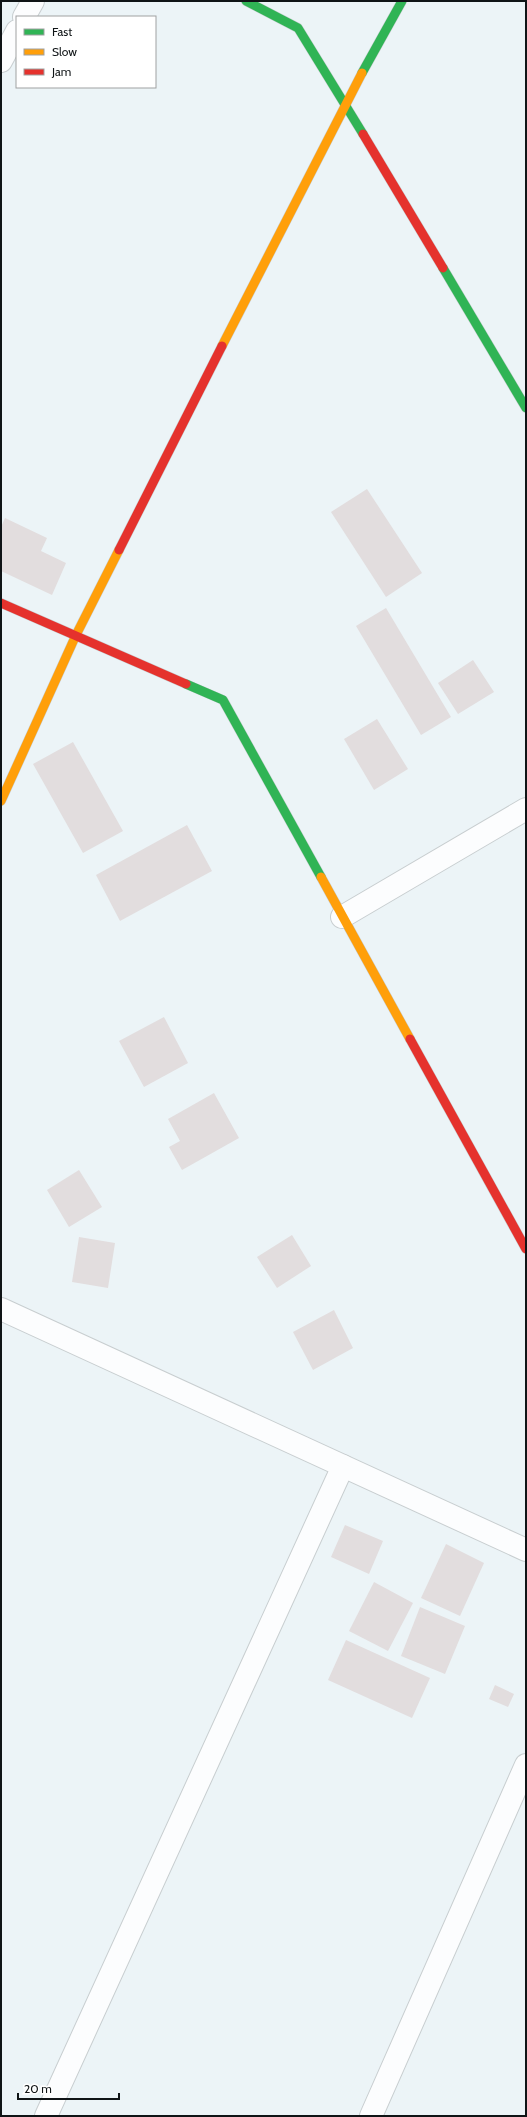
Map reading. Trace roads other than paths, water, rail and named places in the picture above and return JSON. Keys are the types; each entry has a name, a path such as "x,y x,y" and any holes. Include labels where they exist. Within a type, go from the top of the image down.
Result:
{"street":[{"path":"25,16 33,1"},
{"path":"246,1 298,28 345,103 526,408"},
{"path":"1,801 76,635 345,103 402,1"},
{"path":"1,61 16,33"},
{"path":"1,603 223,700 526,1249"},
{"path":"342,917 526,809"},
{"path":"1,1309 526,1550"},
{"path":"46,2116 342,1466"},
{"path":"371,2116 526,1765"}]}
